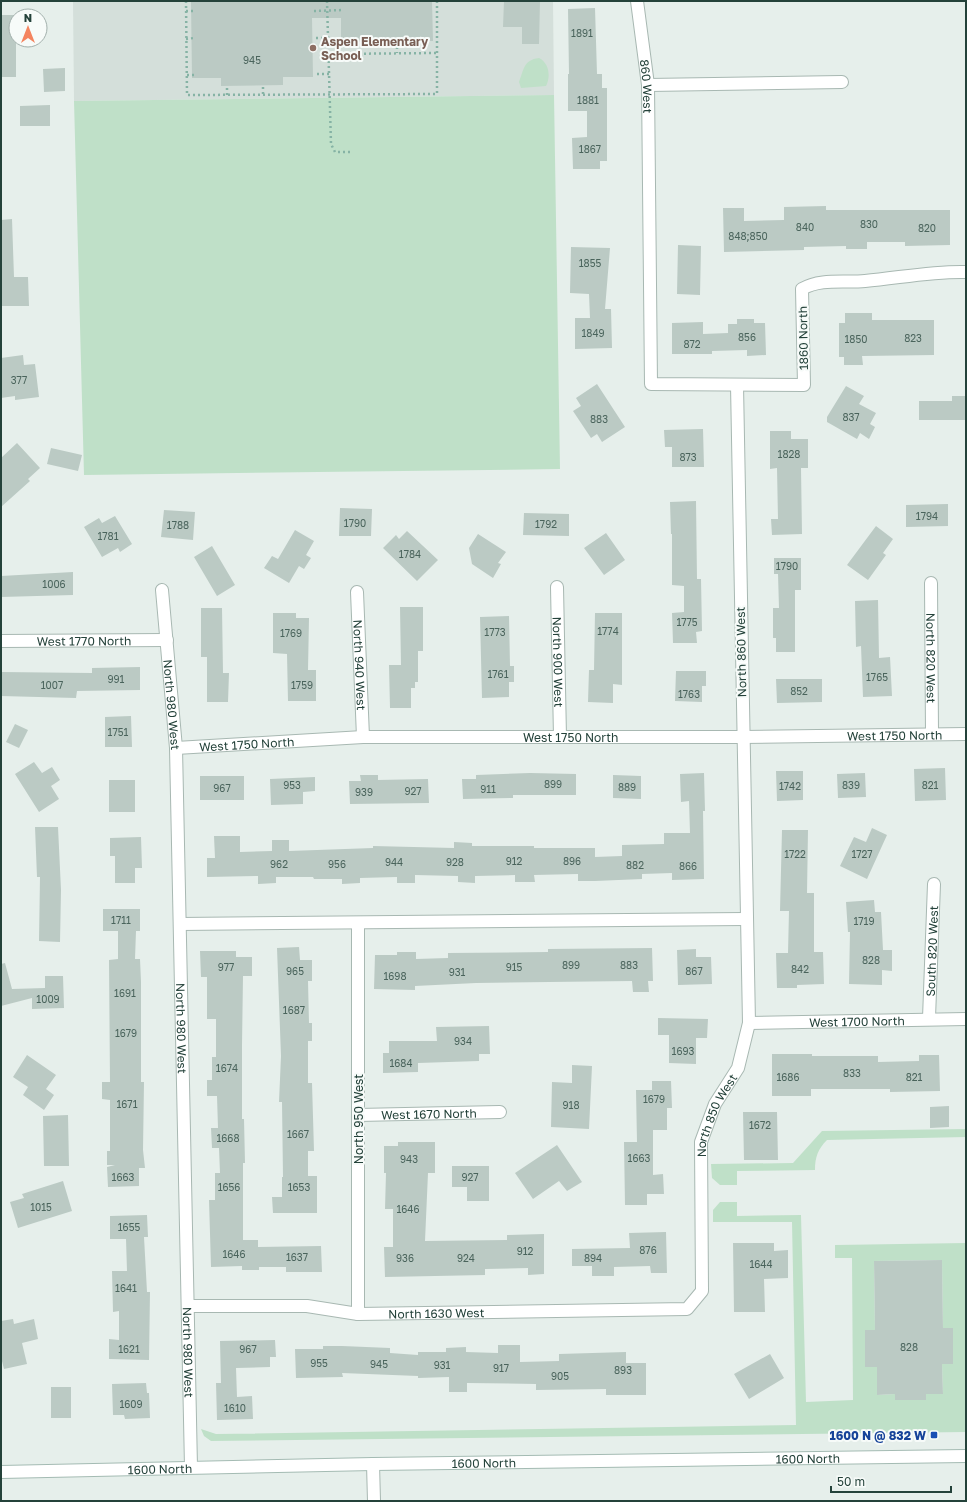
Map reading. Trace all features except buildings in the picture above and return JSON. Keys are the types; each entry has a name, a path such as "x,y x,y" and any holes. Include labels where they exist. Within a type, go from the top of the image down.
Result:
{"street":[{"name":"860 West","path":"637,1 648,85 650,296"},
{"path":"648,85 842,82"},
{"name":"1860 North","path":"650,296 651,384 804,385 802,289 813,283 864,281 941,272 966,272"},
{"name":"North 860 West","path":"736,385 746,919"},
{"name":"North 820 West","path":"931,583 932,734"},
{"name":"North 900 West","path":"557,587 560,737"},
{"name":"North 980 West","path":"162,590 176,748 191,1467"},
{"name":"North 940 West","path":"358,592 363,737"},
{"name":"West 1770 North","path":"1,641 167,640"},
{"name":"West 1750 North","path":"176,748 363,737 742,737 966,734"},
{"name":"South 820 West","path":"929,1018 934,884"},
{"path":"180,924 746,919"},
{"name":"North 850 West","path":"687,1309 702,1292 701,1142 715,1104 738,1068 749,1023 746,919"},
{"name":"North 950 West","path":"358,923 358,1314"},
{"name":"West 1700 North","path":"749,1023 929,1018 966,1019"},
{"name":"West 1670 North","path":"358,1115 500,1112"},
{"name":"North 1630 West","path":"188,1306 307,1306 358,1314 687,1309"},
{"name":"1600 North","path":"1,1472 191,1467 966,1456"},
{"path":"373,1464 374,1501"}],"path":[{"path":"186,1 187,95 437,94 436,1"},
{"path":"327,1 331,144 335,152 350,152"},
{"path":"314,11 344,10"},
{"path":"186,12 195,12"},
{"path":"186,39 194,38"},
{"path":"316,38 328,38"},
{"path":"397,42 397,53"},
{"path":"329,54 436,53"},
{"path":"317,74 329,74"},
{"path":"187,75 195,75"},
{"path":"227,87 227,95"},
{"path":"263,87 263,95"}],"shaded area":[{"name":"Aspen Elementary School","path":"73,1 553,1 554,95 74,101"}],"green space":[{"path":"539,58 547,66 549,74 546,86 521,88 519,82 525,66 530,61"},
{"path":"554,95 560,469 84,475 74,101"},
{"path":"966,1129 966,1137 827,1140 821,1147 818,1154 815,1170 737,1171 737,1185 720,1185 712,1178 711,1164 793,1163 822,1131"},
{"path":"720,1202 737,1202 737,1216 801,1215 806,1402 853,1400 852,1258 835,1258 835,1245 966,1243 966,1432 211,1441 204,1436 201,1429 216,1434 796,1425 792,1222 713,1222 713,1210","holes":["942,1260 943,1328 953,1328 953,1364 942,1364 943,1394 926,1394 925,1400 895,1400 895,1394 877,1395 877,1367 865,1367 865,1330 875,1330 874,1261"]}],"place":[{"name":"Aspen Elementary School","path":"313,48"},
{"name":"1600 N @ 832 W","path":"934,1435"}]}
